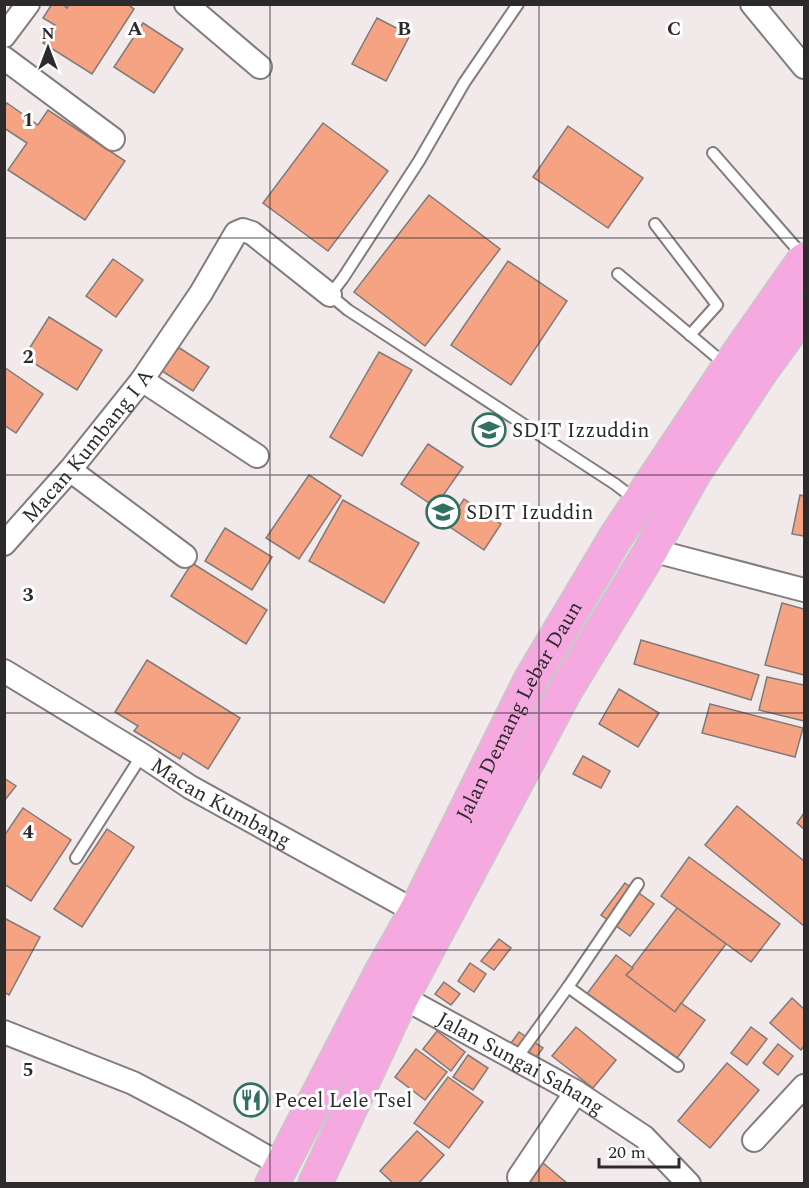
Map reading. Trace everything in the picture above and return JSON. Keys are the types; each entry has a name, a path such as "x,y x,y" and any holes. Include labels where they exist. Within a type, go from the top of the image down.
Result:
{"highway":[{"name":"Jalan Demang Lebar Daun","path":"318,1183 402,997 428,918 531,679 617,535 804,259"},
{"name":"Jalan Demang Lebar Daun","path":"277,1174 382,971 428,918 651,550 694,473 761,371 804,312"}],"street":[{"path":"4,36 28,4"},
{"path":"186,4 260,67"},
{"path":"752,4 804,67"},
{"path":"4,58 113,139"},
{"name":"Macan Kumbang I A","path":"4,544 70,470 142,380 201,293 236,233 243,230 252,233 330,295"},
{"path":"142,380 257,456"},
{"path":"70,470 184,556"},
{"path":"651,550 804,590"},
{"name":"Macan Kumbang","path":"4,671 190,787 428,918"},
{"name":"Jalan Sungai Sahang","path":"402,997 576,1092 644,1137 689,1184"},
{"path":"4,1032 133,1083 188,1112 277,1174"},
{"path":"754,1140 804,1086"},
{"path":"519,1177 576,1092"}],"lane":[{"path":"518,4 464,83 419,161 330,295 348,310 615,484 639,502"},
{"path":"713,153 804,259"},
{"path":"655,224 717,305 690,335"},
{"path":"618,274 729,367"},
{"path":"76,858 142,755"},
{"path":"516,1059 638,884"},
{"path":"568,987 678,1066"}],"building":[{"path":"52,4 62,4 67,8 69,4 127,4 134,9 92,74 43,43 55,25 43,18"},
{"path":"377,18 410,35 386,81 352,64"},
{"path":"143,23 183,49 154,93 114,67"},
{"path":"7,103 38,125 48,110 125,161 85,220 8,170 27,143 4,128 4,107"},
{"path":"323,123 388,171 328,251 263,203"},
{"path":"568,126 643,178 608,228 533,177"},
{"path":"429,195 500,249 425,346 354,292"},
{"path":"113,259 143,280 116,317 86,296"},
{"path":"508,261 567,301 511,385 451,345"},
{"path":"49,317 102,350 77,390 24,357"},
{"path":"178,347 209,367 193,391 162,371"},
{"path":"379,352 412,370 362,456 330,437"},
{"path":"4,367 43,394 16,433 4,425"},
{"path":"428,444 463,467 435,507 401,484"},
{"path":"309,475 341,496 299,559 266,538"},
{"path":"800,495 804,496 804,536 792,534"},
{"path":"464,499 501,524 484,550 447,525"},
{"path":"343,500 419,543 384,603 309,561"},
{"path":"225,528 272,557 252,590 205,561"},
{"path":"192,563 267,610 246,644 171,596"},
{"path":"782,603 804,609 804,675 765,665"},
{"path":"641,640 759,675 751,700 634,664"},
{"path":"147,660 240,718 208,769 183,753 180,759 134,731 138,726 115,712"},
{"path":"767,677 804,685 804,721 759,710"},
{"path":"619,689 659,713 638,747 599,724"},
{"path":"710,704 803,728 795,757 702,733"},
{"path":"583,756 610,771 601,788 573,774"},
{"path":"4,778 16,786 4,801"},
{"path":"737,806 804,861 804,926 705,845"},
{"path":"23,808 71,840 31,901 4,884 4,836"},
{"path":"804,813 804,829 797,823"},
{"path":"107,829 134,847 82,927 54,909"},
{"path":"689,857 780,924 751,962 661,896"},
{"path":"625,883 654,904 630,936 601,915"},
{"path":"677,908 726,944 675,1012 626,975"},
{"path":"4,918 40,937 9,995 4,992"},
{"path":"499,939 511,948 494,970 481,961"},
{"path":"616,955 633,968 626,975 675,1012 681,1003 705,1020 675,1061 586,995"},
{"path":"470,963 486,974 474,992 458,981"},
{"path":"444,982 460,994 451,1005 435,994"},
{"path":"792,998 804,1009 804,1046 801,1050 770,1023"},
{"path":"576,1027 616,1060 593,1088 552,1056"},
{"path":"751,1027 767,1039 747,1065 731,1053"},
{"path":"437,1031 465,1052 451,1071 423,1049"},
{"path":"519,1032 543,1048 535,1059 511,1043"},
{"path":"778,1044 793,1056 778,1075 763,1063"},
{"path":"416,1049 447,1072 425,1100 395,1077"},
{"path":"468,1055 488,1068 473,1090 453,1077"},
{"path":"727,1063 759,1090 710,1148 678,1121"},
{"path":"448,1077 483,1102 449,1148 414,1123"},
{"path":"417,1131 444,1155 418,1184 394,1184 380,1171"},
{"path":"543,1163 568,1184 527,1184"}],"place":[{"name":"SDIT Izzuddin","path":"489,430"},
{"name":"SDIT Izuddin","path":"443,512"},
{"name":"Pecel Lele Tsel","path":"251,1100"}]}
